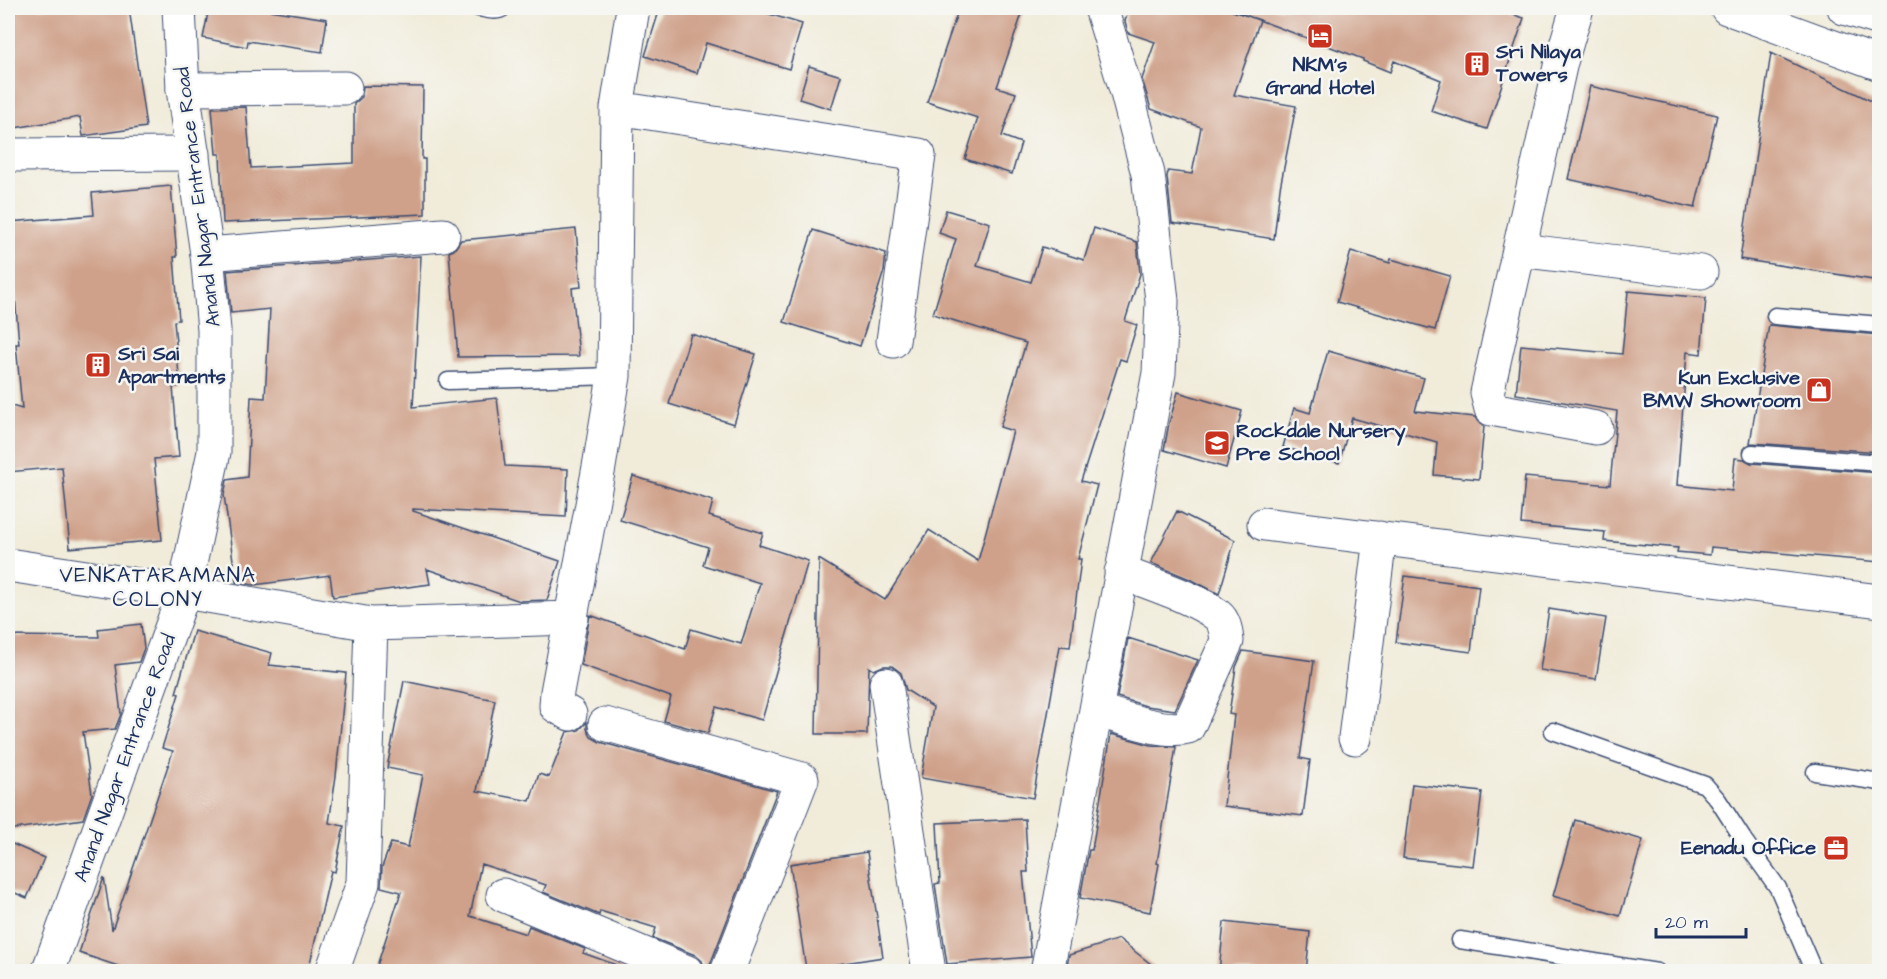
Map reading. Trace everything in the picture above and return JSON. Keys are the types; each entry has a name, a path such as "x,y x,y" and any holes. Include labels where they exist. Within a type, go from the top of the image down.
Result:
{"street":[{"name":"Anand Nagar Entrance Road","path":"48,972 184,592 214,452 214,330 207,254 183,89 179,8"},
{"path":"570,714 556,706 557,692 614,376 617,108 633,8"},
{"path":"1047,972 1159,373 1162,301 1148,174 1127,93 1101,8"},
{"path":"1577,8 1562,62 1487,393 1491,409 1596,428"},
{"path":"1727,8 1880,64"},
{"path":"1844,8 1880,19"},
{"path":"183,89 345,88"},
{"path":"617,108 919,155 893,342"},
{"path":"8,155 193,154"},
{"path":"207,254 442,235"},
{"path":"1519,250 1701,272"},
{"path":"1264,524 1880,600"},
{"path":"1355,738 1380,538"},
{"path":"8,565 371,624 572,618"},
{"path":"1095,710 1159,728 1177,730 1188,727 1227,641 1225,628 1219,616 1193,601 1121,572"},
{"path":"332,972 363,883 371,624"},
{"path":"886,684 929,972"},
{"path":"604,724 802,779 727,972"},
{"path":"503,895 687,972"}],"lane":[{"path":"478,8 491,11 504,8"},
{"path":"1775,316 1880,325"},
{"path":"448,381 614,376"},
{"path":"1752,453 1880,464"},
{"path":"1553,731 1705,785 1718,800 1778,888 1814,972"},
{"path":"1815,772 1880,782"},
{"path":"1460,940 1657,972"}],"building":[{"path":"8,8 129,8 146,127 83,136 80,117 8,129"},
{"path":"209,8 256,8 327,19 322,52 248,41 247,47 203,38"},
{"path":"660,8 749,8 802,24 789,69 706,43 697,73 645,56"},
{"path":"959,8 1024,8 997,87 1016,93 1002,136 1021,143 1012,174 965,159 978,118 927,102"},
{"path":"1129,8 1223,8 1260,20 1234,95 1296,106 1280,188 1274,239 1172,223 1168,171 1192,174 1201,127 1151,109 1142,79 1155,42 1128,33 1125,21"},
{"path":"1233,8 1492,8 1524,18 1487,129 1431,111 1441,80 1394,61 1390,72 1363,61 1363,59 1232,10"},
{"path":"1771,53 1880,105 1880,281 1740,259"},
{"path":"809,66 841,76 831,109 799,99"},
{"path":"363,86 423,87 422,159 425,159 425,214 223,223 220,154 216,154 212,108 246,107 251,168 354,163 354,104 362,97"},
{"path":"1590,86 1717,115 1695,208 1568,179"},
{"path":"171,186 179,320 174,321 180,386 173,387 179,457 154,459 162,540 70,548 62,467 8,472 8,405 22,409 9,222 94,215 92,193"},
{"path":"946,210 990,223 977,266 1031,282 1042,247 1084,260 1094,228 1137,242 1140,274 1125,321 1137,325 1126,361 1120,359 1081,481 1097,485 1078,559 1081,559 1070,647 1060,646 1033,798 921,778 933,707 906,690 901,673 892,666 883,666 874,670 869,667 867,734 816,734 819,559 885,600 929,530 978,561 1013,431 1000,427 1026,343 933,314 956,239 939,233"},
{"path":"576,229 581,287 572,288 579,356 458,357 449,252 454,250 461,240"},
{"path":"813,230 886,253 884,271 860,346 784,322"},
{"path":"1351,251 1390,263 1391,259 1450,276 1435,330 1337,302"},
{"path":"421,256 413,407 497,398 505,466 568,469 566,517 413,509 413,511 560,561 547,600 520,601 427,569 430,584 333,597 330,575 254,585 236,582 224,495 227,480 247,477 251,397 265,398 270,309 231,313 227,271"},
{"path":"1628,291 1706,298 1701,354 1687,352 1677,485 1732,491 1735,458 1751,463 1880,473 1880,562 1711,547 1710,555 1677,552 1678,548 1604,541 1605,532 1521,524 1525,477 1610,485 1617,411 1516,394 1521,345 1622,354"},
{"name":"Kun Exclusive BMW Showroom","path":"1769,325 1880,335 1880,452 1750,443"},
{"path":"691,334 756,354 734,424 669,404"},
{"path":"1328,351 1424,378 1415,411 1475,417 1484,426 1479,479 1434,475 1437,442 1352,418 1339,463 1283,447 1294,408 1310,413"},
{"path":"1178,392 1242,411 1226,468 1164,450"},
{"path":"633,476 713,501 709,516 763,533 759,545 808,561 762,720 716,707 708,733 664,721 671,697 581,665 590,615 685,649 691,629 741,644 760,583 703,565 708,547 620,520"},
{"path":"1177,511 1235,540 1219,594 1151,563"},
{"path":"1405,576 1479,586 1471,652 1396,642"},
{"path":"1549,609 1606,618 1596,679 1540,670"},
{"path":"141,624 144,648 139,662 115,665 121,714 115,729 83,732 92,794 83,819 8,830 8,636 99,637 98,629"},
{"path":"194,631 272,653 269,665 346,673 329,823 344,826 335,872 331,871 308,972 120,972 121,967 79,953 104,877 112,930 173,751 162,748 179,694 176,693"},
{"path":"1128,638 1198,660 1175,710 1146,706 1117,697"},
{"path":"1243,651 1314,661 1300,758 1310,760 1303,816 1224,806 1234,715 1229,714 1236,667"},
{"path":"404,681 495,700 477,791 530,801 539,774 549,777 567,732 579,730 587,722 587,729 591,737 600,742 777,791 709,972 705,972 702,961 695,955 653,938 656,928 600,911 599,915 543,892 546,885 481,864 470,916 526,934 529,926 585,949 583,953 625,968 625,972 375,972 401,892 381,887 382,867 391,843 408,847 423,775 387,768"},
{"path":"1111,734 1151,745 1176,747 1150,912 1080,898 1089,850 1092,850"},
{"path":"1412,784 1482,792 1473,866 1403,858"},
{"path":"1025,819 1028,872 1023,872 1031,957 947,964 935,884 940,883 937,823"},
{"path":"1575,820 1643,840 1620,916 1553,896"},
{"path":"8,842 44,858 27,898 8,890"},
{"path":"867,852 883,957 806,969 790,864"},
{"path":"1224,922 1310,932 1306,972 1219,972"},
{"path":"1119,939 1161,972 1066,972 1069,955"}],"place":[{"name":"NKM's Grand Hotel","path":"1320,36"},
{"name":"Sri Nilaya Towers","path":"1477,64"},
{"name":"Sri Sai Apartments","path":"98,365"},
{"name":"Kun Exclusive BMW Showroom","path":"1819,390"},
{"name":"Rockdale Nursery Pre School","path":"1217,443"},
{"name":"Eenadu Office","path":"1836,848"}],"district":[{"name":"VENKATARAMANA COLONY","path":"158,587"}]}
